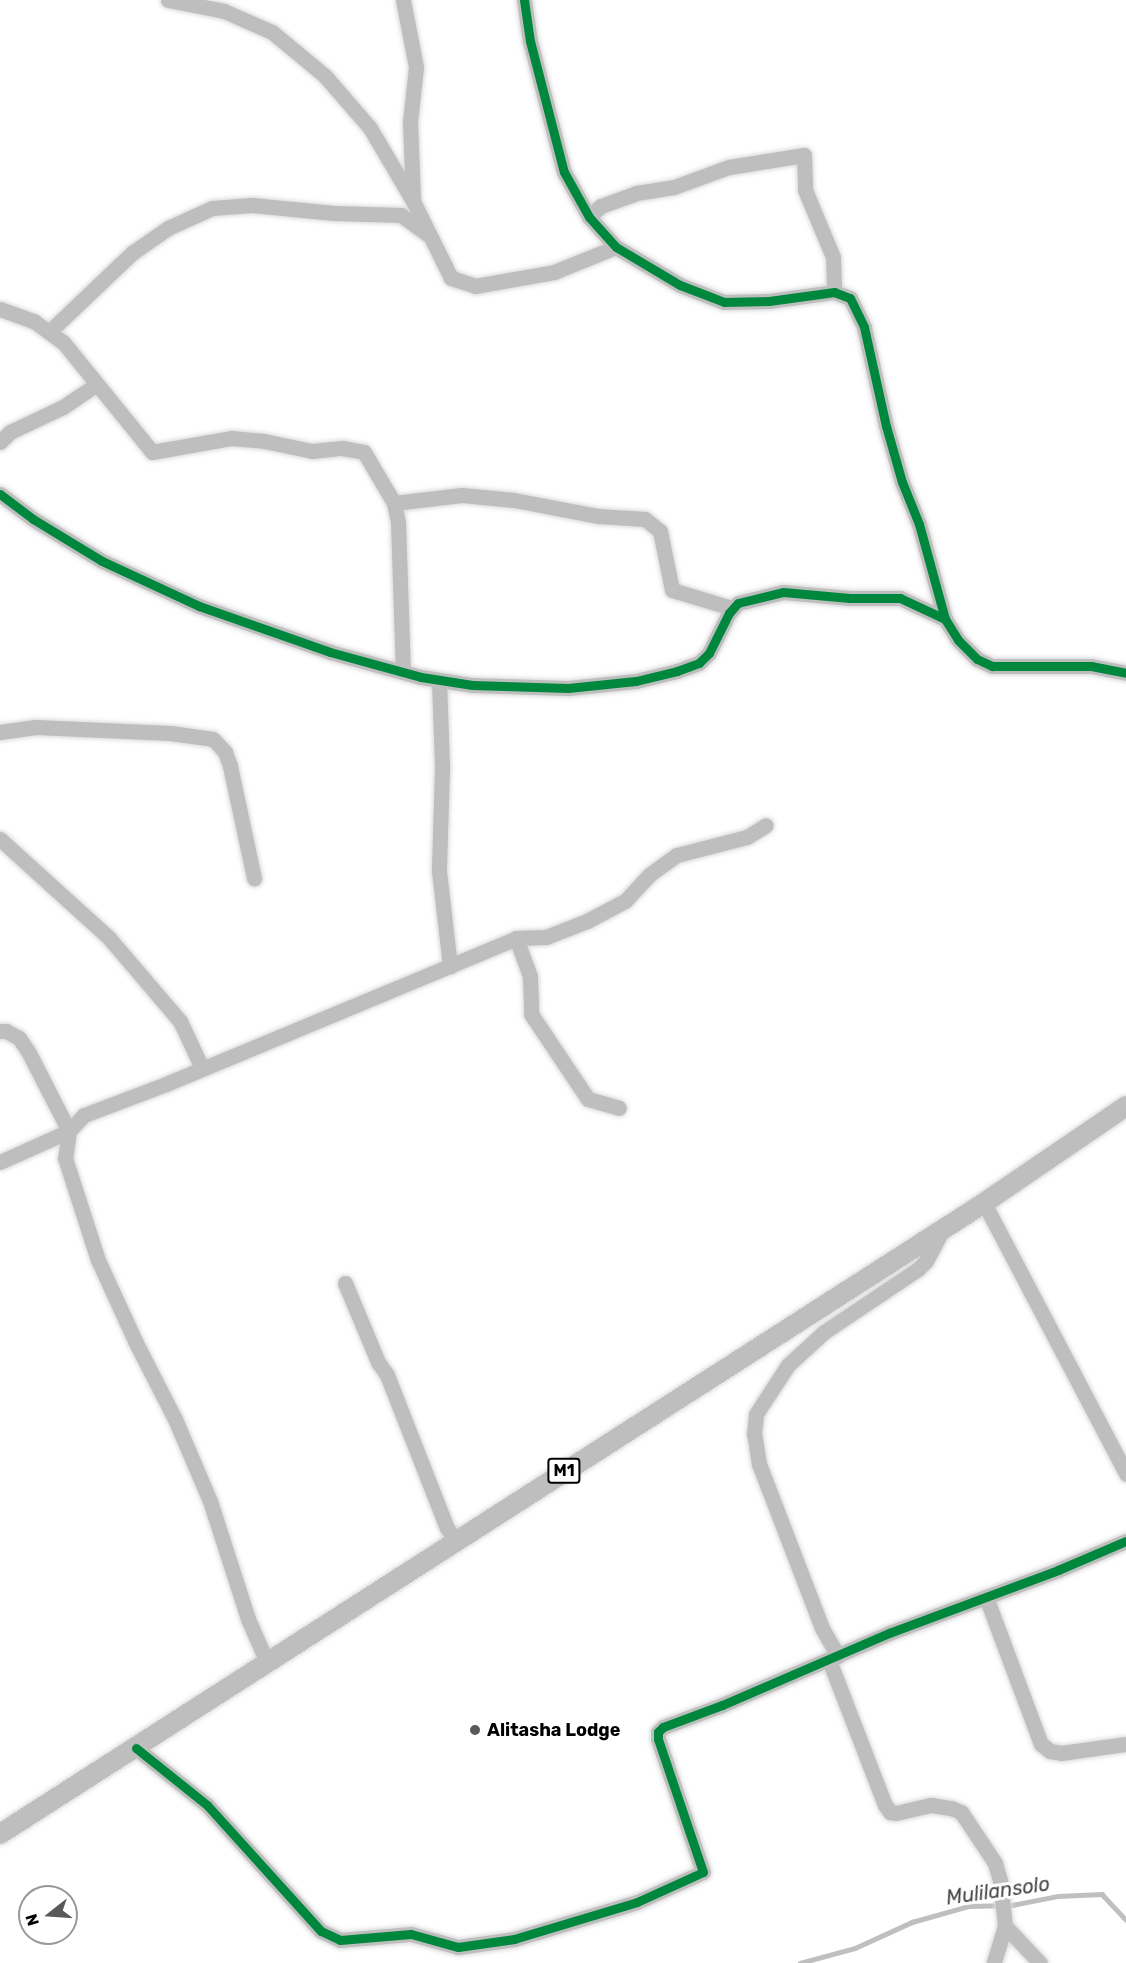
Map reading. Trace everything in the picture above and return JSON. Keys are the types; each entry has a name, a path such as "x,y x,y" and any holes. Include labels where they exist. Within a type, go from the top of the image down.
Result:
{"main road":[{"name":"M1","path":"0,1834 984,1203 1126,1106"}],"street":[{"path":"168,0 210,7 272,32 325,76 370,128 413,201 427,234 451,278 475,286 554,272 616,247"},
{"path":"404,0 416,67 410,122 413,201"},
{"path":"524,0 530,41 564,172 589,217 616,247 680,285 724,302 769,301 834,292 850,298 864,327 886,426 902,482 919,524 945,619 958,640 977,659 992,666 1091,666 1126,673"},
{"path":"589,217 602,206 636,193 674,186 729,167 804,155 805,190 833,257 834,292"},
{"path":"49,332 132,253 168,228 212,208 252,205 334,213 401,215 427,234"},
{"path":"0,309 35,322 77,357 96,385 152,452 231,438 264,441 312,451 356,449 364,452 394,503 398,522 403,672"},
{"path":"0,442 10,432 63,407 96,385"},
{"path":"0,495 33,519 102,561 200,606 320,648 403,672 472,686 568,688 636,681 677,671 699,663 709,653 732,608 752,598 783,592 850,598 891,597 909,601 945,619"},
{"path":"394,503 462,495 514,500 598,516 645,519 660,531 672,590 732,608"},
{"path":"439,680 442,768 439,871 450,966"},
{"path":"0,732 36,727 179,733 213,739 225,752 230,766 254,878"},
{"path":"0,1162 69,1131 84,1115 166,1084 516,938 546,937 587,921 625,901 649,875 677,855 747,837 766,825"},
{"path":"0,839 109,938 180,1022 202,1068"},
{"path":"516,938 530,976 531,1014 588,1099 619,1108"},
{"path":"0,1031 6,1031 19,1038 69,1131 65,1158 98,1260 135,1341 175,1419 206,1491 248,1619 267,1662"},
{"path":"984,1203 1126,1474"},
{"path":"943,1229 926,1261 918,1269 824,1332 788,1365 756,1414 754,1434 759,1464 822,1628 885,1805 890,1812 896,1813 931,1805 961,1812 995,1863 1004,1914 994,1963"},
{"path":"345,1282 378,1362 387,1375 447,1527 456,1542"},
{"path":"136,1748 207,1805 321,1931 340,1940 411,1934 458,1947 514,1939 637,1902 704,1872 663,1756 658,1732 663,1727 889,1633 1126,1541"},
{"path":"986,1597 1024,1704 1041,1744 1050,1752 1061,1753 1126,1744"},
{"path":"1004,1914 1041,1963"}],"waterway":[{"name":"Mulilansolo","path":"800,1963 855,1948 912,1922 969,1906 1012,1905 1058,1896 1102,1894 1126,1920"}],"cycle path":[{"path":"524,0 530,41 564,172 589,217 616,247 680,285 724,302 769,301 834,292 850,298 864,327 886,426 902,482 919,524 945,619 958,640 977,659 992,666 1091,666 1126,673"},
{"path":"0,494 33,519 102,561 199,606 330,652 421,677 472,685 568,688 636,681 677,671 699,663 709,653 729,613 738,603 783,592 850,598 900,598 945,619"},
{"path":"136,1748 207,1805 321,1931 340,1940 411,1934 458,1947 514,1939 637,1902 703,1872 658,1739 658,1732 663,1727 722,1705 889,1633 1058,1570 1126,1541"}],"place":[{"name":"Alitasha Lodge","path":"475,1730"}]}
